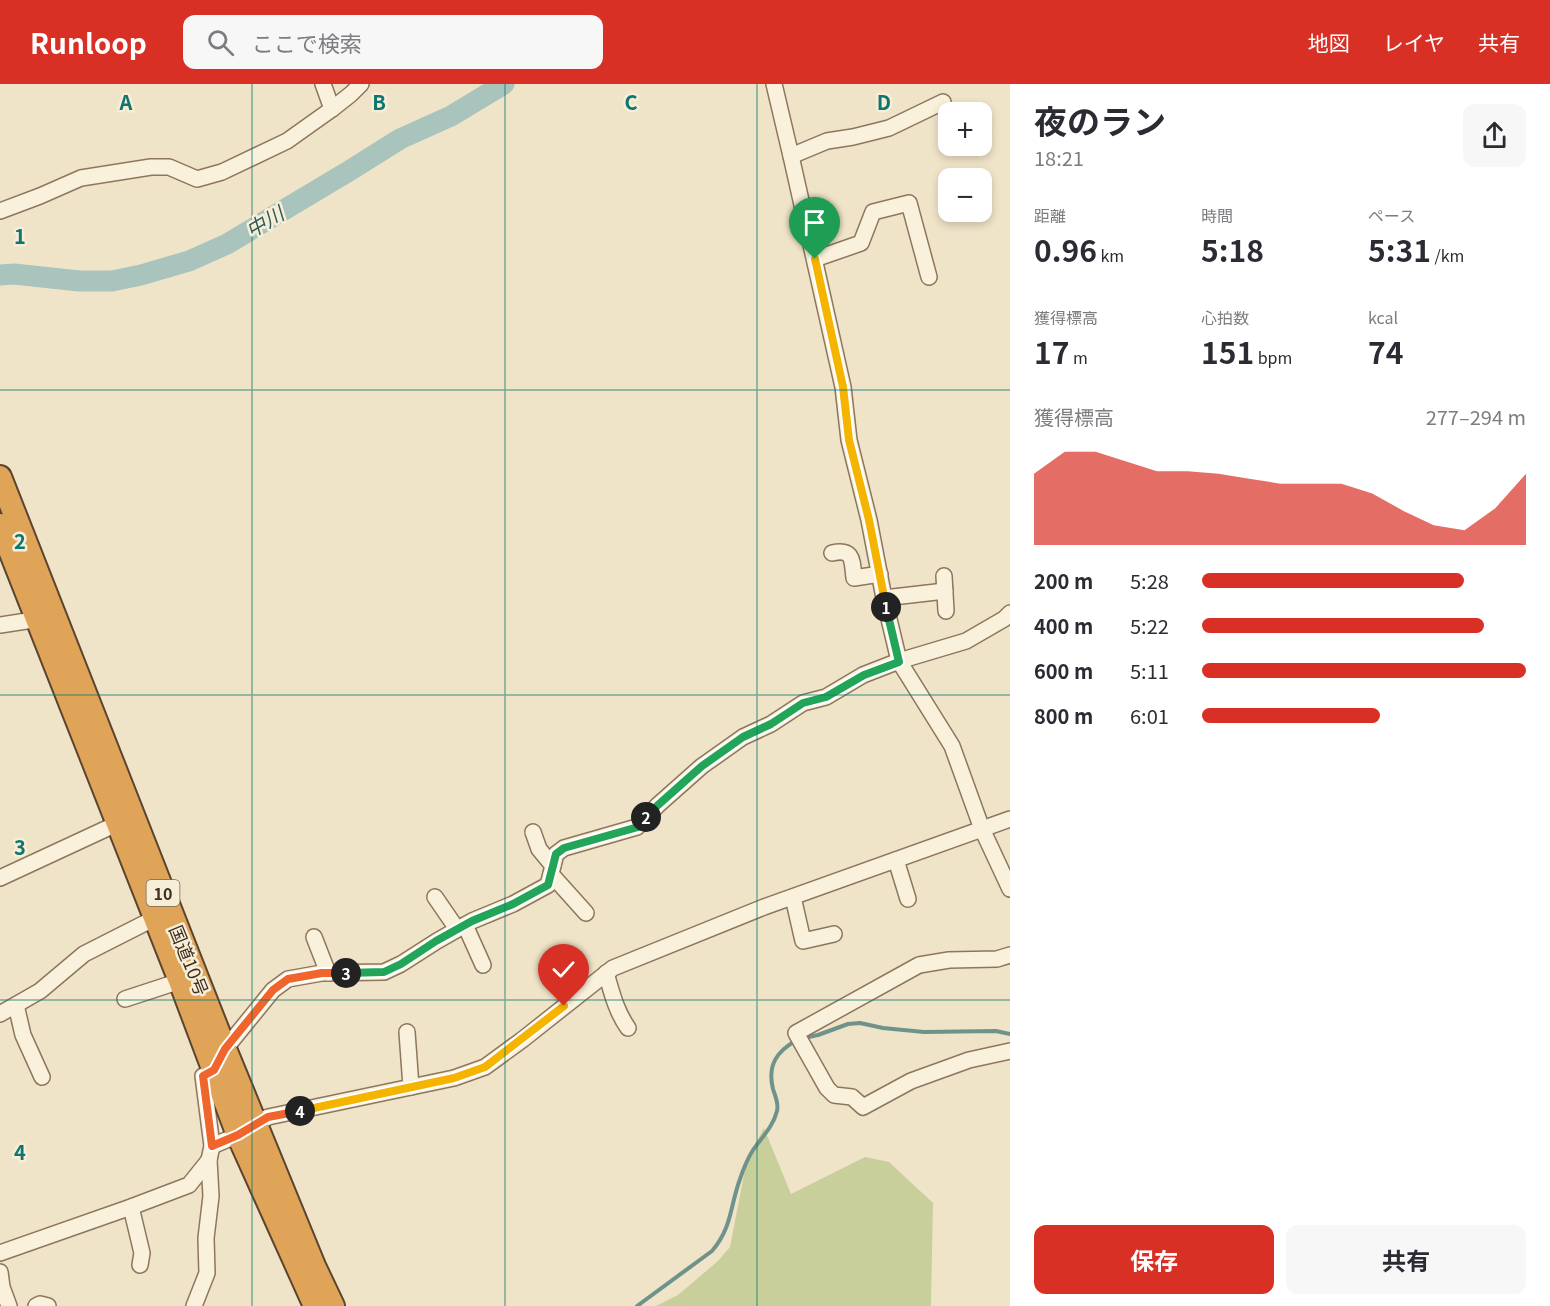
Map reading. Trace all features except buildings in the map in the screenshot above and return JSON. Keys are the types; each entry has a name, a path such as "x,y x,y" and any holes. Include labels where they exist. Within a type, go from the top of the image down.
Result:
{"highway":[{"name":"国道10号","path":"0,477 46,618 125,820 225,1049 247,1130 315,1306"},
{"name":"国道10号","path":"0,525 46,618"},
{"name":"国道10号","path":"125,820 155,918 214,1070 247,1130 333,1306"}],"street":[{"path":"323,84 332,109"},
{"path":"0,211 81,178 150,167 169,167 197,179 222,172 287,141 332,109 361,84"},
{"path":"774,84 843,387 849,440 869,520 899,662 952,747 982,829 1010,890"},
{"path":"791,156 827,141 889,128 938,104"},
{"path":"815,259 861,243 873,212 909,203 929,277"},
{"path":"832,553 841,551 851,557 854,578 880,574"},
{"path":"884,598 945,584 946,611"},
{"path":"194,1306 207,1273 207,1238 211,1196 211,1153 203,1076 214,1070 225,1049 273,990 288,979 328,973 384,972 401,964 461,927 513,904 548,885 556,854 564,848 638,827 666,797 702,766 743,737 771,724 803,703 826,697 864,675 966,641 1004,619 1010,613"},
{"path":"0,626 46,618"},
{"path":"0,1253 189,1185 211,1153 268,1117 454,1078 485,1067 532,1033 613,968 764,907 1010,819"},
{"path":"0,878 125,820"},
{"path":"533,832 539,849 552,870 586,913"},
{"path":"896,860 908,899"},
{"path":"435,897 461,927 483,965"},
{"path":"794,897 803,941 834,934"},
{"path":"0,1014 40,991 84,954 155,918"},
{"path":"314,937 328,973"},
{"path":"1010,955 997,959 949,960 920,965 796,1033 826,1088 834,1095 852,1097 863,1107 911,1081 969,1060 1010,1051"},
{"path":"606,973 615,1004 628,1028"},
{"path":"125,999 180,981"},
{"path":"16,1005 23,1035 42,1077"},
{"path":"408,1032 411,1087"},
{"path":"131,1207 142,1253 140,1265"},
{"path":"0,1272 2,1287 9,1306"},
{"path":"36,1306 40,1304 48,1306"}],"green space":[{"path":"764,1128 791,1194 865,1157 889,1162 933,1203 931,1306 656,1306 678,1295 718,1261 730,1247 747,1159"}],"waterway":[{"name":"中川","path":"0,275 112,281 189,261 227,244 400,139 451,116 504,84"},
{"path":"804,1038 848,1024 860,1023 924,1032 996,1031 1010,1034"},
{"path":"637,1306 712,1251 719,1242 727,1225 746,1164 770,1127 777,1111 771,1080 775,1060 784,1049 797,1040"}],"route":[{"path":"564,1006 485,1067 454,1078 268,1117 238,1135 212,1146 203,1076 214,1070 225,1049 273,990 288,979 322,973 384,972 401,964 472,921 513,904 548,885 556,854 564,848 638,827 658,805 702,766 743,737 771,724 803,703 826,697 864,675 899,662 869,520 849,440 843,387 815,259"}]}
